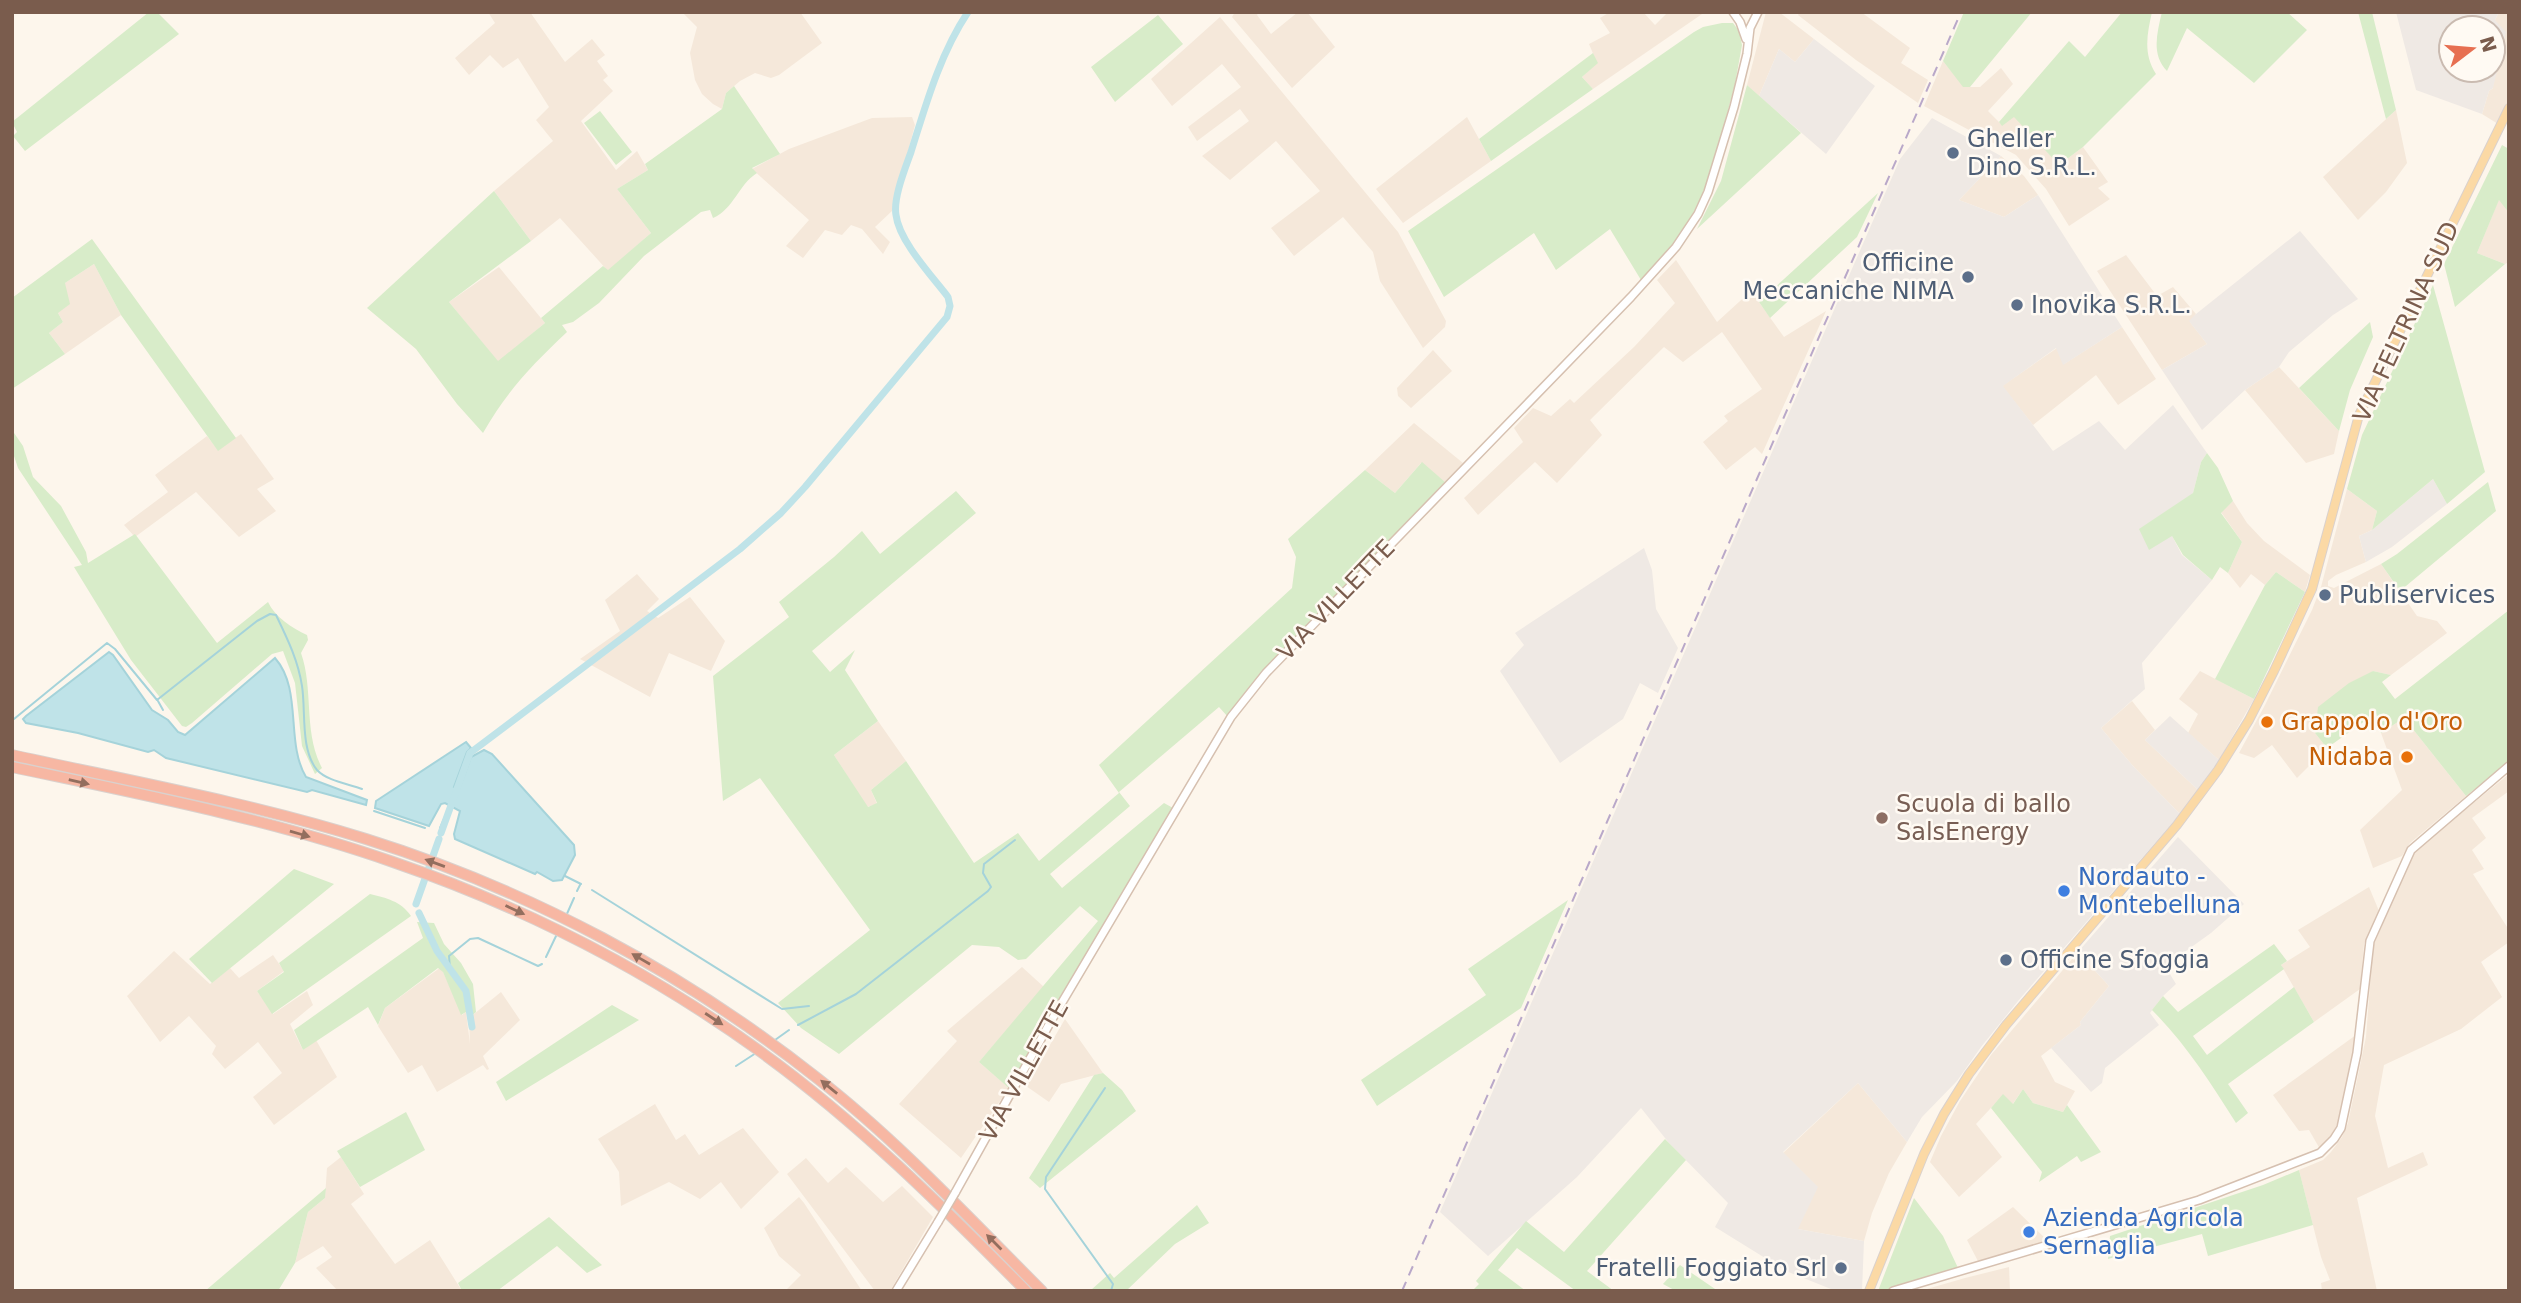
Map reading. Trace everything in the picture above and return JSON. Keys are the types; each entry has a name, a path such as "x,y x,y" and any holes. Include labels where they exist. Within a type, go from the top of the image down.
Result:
{"highway":[{"path":"12,755 261,811 366,839 474,878 601,937 689,988 754,1031 818,1079 915,1163 1042,1291"},
{"path":"12,767 224,814 325,841 463,888 569,935 685,1001 761,1051 801,1082 894,1161 1026,1291"}],"main road":[{"name":"VIA FELTRINA SUD","path":"1869,1291 1924,1154 1944,1114 1969,1074 2006,1025 2185,816 2249,720 2312,589 2358,415 2509,108"}],"street":[{"name":"VIA VILLETTE","path":"1733,12 1740,22 1747,44"},
{"name":"VIA VILLETTE","path":"897,1291 1051,1021 1231,717 1266,673 1631,297 1676,247 1698,214 1708,192 1734,107 1753,21 1758,12"},
{"path":"1740,22 1753,21"},
{"path":"1893,1291 2199,1200 2320,1153 2341,1128 2357,1053 2370,941 2411,850 2509,766"}],"shaded area":[{"path":"488,12 530,12 565,62 592,39 605,55 597,61 608,76 603,80 613,91 581,121 616,170 637,151 648,170 617,189 651,233 608,271 560,218 531,241 494,191 553,141 536,120 549,107 518,58 503,68 490,55 469,75 455,58 495,23"},
{"path":"682,12 800,12 822,43 779,75 771,78 755,73 740,81 726,93 722,109 702,94 695,80 690,53 697,27"},
{"path":"1235,12 1259,12 1257,15 1271,34 1298,12 1307,12 1335,47 1292,88 1232,17"},
{"path":"1610,12 1643,12 1655,25 1668,12 1705,12 1593,89 1582,77 1597,63 1589,44 1610,33 1600,18"},
{"path":"1766,12 1779,12 1814,39 1795,62 1779,49 1759,96 1747,85"},
{"path":"1800,12 1861,12 1910,48 1901,63 1928,80 1918,103 1856,60 1798,15"},
{"path":"2396,12 2499,12 2437,14 2437,84 2494,84 2482,114 2416,90"},
{"path":"2509,12 2509,101 2498,124 2482,114 2493,84 2507,84 2507,14 2498,14"},
{"path":"1220,17 1398,232 1446,321 1445,327 1423,348 1380,281 1373,252 1343,217 1294,256 1271,228 1320,191 1276,141 1230,180 1202,156 1249,121 1240,109 1197,141 1188,127 1241,87 1222,64 1172,106 1151,79"},
{"path":"1814,39 1875,86 1826,154 1759,96 1779,49 1795,62"},
{"path":"1943,61 1964,87 1980,87 2001,68 2013,84 1988,111 2002,125 2014,116 2059,165 2083,147 2108,182 2098,188 2110,199 2069,226 2046,189 2016,155 1924,106"},
{"path":"2396,110 2407,163 2386,192 2358,220 2323,177"},
{"path":"912,117 915,125 892,211 875,227 890,242 883,254 862,229 851,225 842,235 825,230 803,258 786,246 809,220 752,169 789,149 872,118"},
{"path":"1467,117 1491,161 1403,223 1376,189"},
{"path":"1932,118 2001,156 1959,200 2004,217 2038,195 2122,327 2063,365 2056,348 2003,386 2053,451 2099,421 2125,450 2173,405 2207,453 2201,462 2193,493 2172,536 2182,555 2212,580 2142,663 2145,689 2101,728 2133,766 2180,814 2018,1001 1957,1081 1922,1117 1907,1142 1858,1083 1783,1152 1818,1187 1798,1229 1864,1241 1862,1291 1836,1291 1786,1271 1715,1227 1728,1203 1669,1143 1641,1108 1577,1177 1488,1256 1440,1212 1900,159"},
{"path":"2001,156 2024,176 2038,195 2004,217 1959,200"},
{"path":"2499,199 2509,213 2509,262 2505,264 2477,253"},
{"path":"2300,231 2358,299 2333,315 2289,352 2279,367 2245,390 2202,430 2162,370 2207,344 2189,321"},
{"path":"2126,255 2157,296 2173,287 2196,314 2190,322 2207,344 2162,370 2097,271"},
{"path":"1676,260 1717,322 1751,291 1784,337 1826,311 1762,454 1755,447 1726,470 1703,442 1728,421 1724,416 1762,389 1722,332 1683,362 1664,347 1590,420 1602,435 1557,483 1535,462 1478,515 1464,498 1523,442 1514,428 1533,408 1551,416 1570,399 1574,403 1634,347 1675,303 1657,280"},
{"path":"94,264 121,315 65,354 49,333 63,322 58,313 65,283"},
{"path":"499,267 545,323 498,362 449,302"},
{"path":"2122,327 2156,379 2118,405 2096,375 2033,425 2002,386 2057,348 2064,364"},
{"path":"1433,350 1452,371 1411,408 1398,396 1397,388"},
{"path":"2279,367 2339,431 2334,454 2306,463 2245,390"},
{"path":"1414,423 1463,463 1445,482 1421,463 1395,493 1365,470"},
{"path":"241,434 274,479 257,489 276,511 239,537 196,492 135,537 124,525 168,492 155,475 207,436 218,450"},
{"path":"2433,479 2447,504 2392,547 2366,562 2359,536 2372,530"},
{"path":"2347,489 2377,511 2372,530 2359,536 2366,562 2336,575 2328,581 2328,586 2334,588 2381,564 2417,616 2437,621 2447,633 2391,675 2373,671 2315,733 2327,748 2297,778 2272,745 2254,758 2239,753 2312,610 2321,587"},
{"path":"2233,501 2247,523 2264,541 2310,575 2305,592 2276,572 2265,585 2251,574 2240,588 2228,573 2242,542 2221,512"},
{"path":"1644,548 1652,570 1656,609 1678,648 1658,693 1640,683 1623,719 1560,763 1500,671 1524,645 1515,633"},
{"path":"637,574 659,599 647,611 658,618 690,597 725,641 711,671 669,653 650,697 580,659 620,631 605,600"},
{"path":"2200,671 2254,699 2219,760 2188,733 2198,714 2179,699"},
{"path":"2132,701 2155,730 2145,740 2198,790 2180,814 2133,766 2101,728"},
{"path":"2170,716 2219,760 2198,790 2145,740"},
{"path":"2404,718 2466,796 2410,843 2402,856 2373,868 2360,830 2402,790 2381,733"},
{"path":"878,721 906,761 871,790 877,804 867,807 834,755"},
{"path":"2509,774 2509,791 2472,818 2486,838 2472,850 2484,869 2473,874 2509,930 2509,942 2481,962 2502,997 2461,1029 2384,1065 2375,1116 2388,1168 2423,1152 2428,1165 2357,1198 2377,1291 2322,1291 2321,1283 2330,1280 2321,1257 2299,1170 2323,1160 2342,1137 2348,1123 2366,1037 2373,947 2417,849"},
{"path":"2178,837 2244,904 2211,933 2165,966 2176,984 2150,1013 2159,1025 2105,1068 2102,1083 2091,1092 2051,1048 2081,1025 2080,1022 2109,986 2078,952"},
{"path":"2369,887 2379,911 2364,944 2360,989 2314,1022 2281,965 2310,947 2298,930"},
{"path":"174,951 210,984 230,968 239,978 273,955 284,971 257,991 273,1014 307,991 313,1005 290,1024 303,1050 316,1040 337,1077 274,1125 253,1097 282,1073 258,1042 225,1069 212,1054 216,1046 189,1016 160,1042 127,996"},
{"path":"2078,952 2109,986 2080,1022 2081,1025 2041,1056 2055,1082 2075,1091 2063,1112 2033,1103 2023,1089 2012,1105 2003,1095 1976,1124 2002,1157 1959,1197 1930,1162 1941,1136 1960,1101 1991,1055"},
{"path":"441,967 462,1015 466,1012 470,1044 469,1018 501,992 520,1020 483,1056 489,1069 483,1065 437,1092 422,1065 408,1073 378,1026 385,1008"},
{"path":"1022,967 1044,987 979,1062 1009,1088 961,1158 899,1104 957,1041 947,1031"},
{"path":"1065,1019 1103,1073 1061,1084 1049,1102 1026,1086"},
{"path":"2356,1035 2339,1120 2330,1138 2320,1149 2309,1130 2299,1131 2273,1095"},
{"path":"1858,1083 1907,1142 1889,1173 1872,1213 1864,1241 1798,1229 1783,1153"},
{"path":"655,1104 676,1140 685,1134 699,1155 743,1128 779,1172 741,1209 721,1182 700,1199 669,1182 621,1206 619,1172 598,1139"},
{"path":"341,1157 364,1194 351,1204 395,1264 430,1240 462,1291 338,1291 316,1268 332,1257 323,1246 295,1263 308,1212 325,1198 327,1168"},
{"path":"806,1158 828,1183 846,1167 883,1202 902,1186 933,1217 890,1291 875,1291 787,1174"},
{"path":"799,1197 862,1291 785,1291 801,1275 779,1256 764,1228"},
{"path":"2013,1207 2051,1244 1980,1265 1967,1240"},
{"path":"2009,1267 2010,1291 1920,1291 1965,1278"}],"green space":[{"path":"149,12 157,12 179,34 25,151 13,136 17,132 12,122"},
{"path":"1964,12 2032,12 1970,87 1963,87 1943,61"},
{"path":"2122,12 2152,12 2148,51 2156,74 2083,147 2059,165 2014,117 2002,126 1999,122 2069,41 2085,57"},
{"path":"2162,12 2287,12 2307,30 2254,83 2187,28 2167,71 2157,51"},
{"path":"2358,12 2372,12 2396,110 2386,119"},
{"path":"1158,15 1183,44 1115,102 1091,67"},
{"path":"1722,23 1733,23 1739,31 1742,45 1735,84 1710,178 1690,220 1668,253 1641,280 1610,229 1556,270 1534,233 1444,297 1408,231 1694,32"},
{"path":"1593,53 1598,63 1582,77 1593,89 1491,161 1479,139"},
{"path":"1747,85 1801,133 1697,229 1721,181"},
{"path":"734,86 780,154 752,168 757,173 720,214 713,218 710,210 701,212 644,256 599,303 573,322 562,325 567,332 521,379 483,433 457,404 416,349 367,308 494,191 531,241 449,302 498,361 545,323 541,318 603,266 608,270 651,233 617,189 648,170 645,164 722,109 726,93"},
{"path":"600,111 632,152 616,165 584,123"},
{"path":"2502,145 2509,149 2509,213 2499,200 2477,253 2505,264 2455,307 2444,264"},
{"path":"1878,193 1857,237 1770,318 1759,302"},
{"path":"92,239 236,438 218,451 121,315 94,264 65,283 70,304 58,313 63,322 49,333 65,354 12,389 12,298"},
{"path":"2433,285 2485,472 2447,504 2433,479 2372,530 2377,511 2347,489 2362,435"},
{"path":"2370,322 2373,337 2350,390 2339,431 2299,388"},
{"path":"12,430 23,446 33,477 61,506 86,552 88,563 135,534 217,643 268,602 284,622 307,635 308,640 301,653 307,682 310,726 322,768 315,774 302,746 295,683 283,651 272,654 192,723 186,727 182,726 131,660 74,567 82,565 18,468 12,450"},
{"path":"2207,453 2218,468 2233,501 2221,513 2242,542 2228,573 2220,567 2212,580 2183,555 2172,536 2149,550 2139,529 2193,493 2201,462"},
{"path":"1422,462 1445,482 1262,672 1228,717 1219,707 1119,792 1130,806 1050,874 1062,888 1164,803 1173,808 1011,1090 979,1062 1098,921 1080,906 1026,959 1018,960 999,947 972,945 839,1054 801,1028 778,1003 870,930 760,778 723,801 713,676 789,617 779,602 862,531 880,554 956,491 976,513 812,651 830,672 855,650 845,670 878,721 834,755 868,807 877,803 871,790 906,761 974,863 1018,833 1039,861 1119,793 1099,765 1292,588 1296,557 1288,539 1365,470 1395,493"},
{"path":"2488,482 2496,511 2400,591 2381,564"},
{"path":"2276,572 2305,592 2254,699 2215,679 2265,585"},
{"path":"2509,610 2509,762 2466,796 2404,718 2381,733 2376,713 2327,748 2315,733 2318,707 2349,683 2373,671 2391,675 2382,682 2395,699"},
{"path":"294,869 334,884 212,983 189,959"},
{"path":"370,894 398,904 411,916 272,1014 257,991 284,972 279,963"},
{"path":"1568,900 1521,1008 1377,1106 1361,1080 1486,995 1468,969"},
{"path":"417,922 434,923 444,944 461,963 473,984 476,1012 469,1018 466,1003 466,1012 461,1015 443,972 438,968 385,1008 378,1025 368,1007 303,1050 294,1030 423,938"},
{"path":"2274,944 2287,961 2281,965 2284,969 2193,1036 2207,1055 2294,987 2314,1022 2228,1084 2248,1113 2236,1123 2207,1078 2152,1010 2163,996 2178,1012"},
{"path":"612,1005 639,1020 506,1101 496,1082"},
{"path":"1103,1073 1122,1090 1136,1111 1040,1188 1029,1178 1094,1075"},
{"path":"2023,1089 2033,1103 2063,1112 2067,1105 2101,1152 2081,1162 2077,1156 2039,1182 2042,1172 1991,1108 2003,1094 2013,1104"},
{"path":"406,1112 425,1150 360,1187 337,1151"},
{"path":"1665,1139 1686,1160 1587,1271 1614,1291 1576,1291 1517,1248 1498,1270 1526,1291 1472,1291 1479,1284 1476,1281 1526,1221 1564,1252"},
{"path":"2299,1170 2313,1225 2208,1256 2202,1234 2108,1259 2110,1236 2263,1185"},
{"path":"326,1188 325,1198 308,1212 295,1263 278,1291 205,1291"},
{"path":"1914,1198 1943,1236 1959,1270 1878,1291"},
{"path":"1197,1205 1209,1223 1175,1244 1126,1291 1091,1290 1110,1273 1114,1278"},
{"path":"549,1217 602,1265 587,1273 557,1246 497,1291 462,1291 458,1283"},
{"path":"1680,1265 1718,1291 1676,1291 1663,1284"}],"water":[{"path":"109,652 152,710 185,735 275,658 289,685 296,748 306,777 367,800 366,805 312,790 307,792 166,758 154,750 148,752 78,733 26,723 23,719 26,716"},
{"path":"466,742 471,748 454,787 459,789 471,757 484,750 492,754 574,845 575,855 562,880 553,881 455,839 460,811 445,803 441,804 429,826 375,808 376,801"}],"waterway":[{"path":"441,833 470,753 740,549 781,513 947,317 950,306 948,297 903,236 896,215 896,200 935,80 949,45 968,12"},
{"path":"14,719 107,643 157,700 257,621 270,614 276,615 292,649 300,676 306,741 312,761 317,770 326,777 362,789"},
{"path":"158,701 163,710"},
{"path":"440,828 448,810"},
{"path":"374,811 425,828"},
{"path":"416,904 439,839"},
{"path":"798,1025 856,994 988,891 991,887 983,873 984,864 1015,840"},
{"path":"565,876 581,884"},
{"path":"577,891 580,885"},
{"path":"592,890 782,1009 809,1006"},
{"path":"566,916 574,898"},
{"path":"419,913 437,951 466,991 472,1027"},
{"path":"546,957 557,934"},
{"path":"450,968 449,956 470,939 478,938 538,966 542,964"},
{"path":"775,1040 789,1030"},
{"path":"736,1066 756,1053"},
{"path":"1105,1088 1046,1177 1045,1189 1113,1284 1111,1291"}],"railway":[{"path":"1402,1291 1961,12"}],"place":[{"name":"Gheller Dino S.R.L.","path":"1953,153"},
{"name":"Officine Meccaniche NIMA","path":"1968,277"},
{"name":"Inovika S.R.L.","path":"2017,305"},
{"name":"Publiservices","path":"2325,595"},
{"name":"Grappolo d'Oro","path":"2267,722"},
{"name":"Nidaba","path":"2407,757"},
{"name":"Scuola di ballo SalsEnergy","path":"1882,818"},
{"name":"Nordauto - Montebelluna","path":"2064,891"},
{"name":"Officine Sfoggia","path":"2006,960"},
{"name":"Azienda Agricola Sernaglia","path":"2029,1232"},
{"name":"Fratelli Foggiato Srl","path":"1841,1268"}]}
